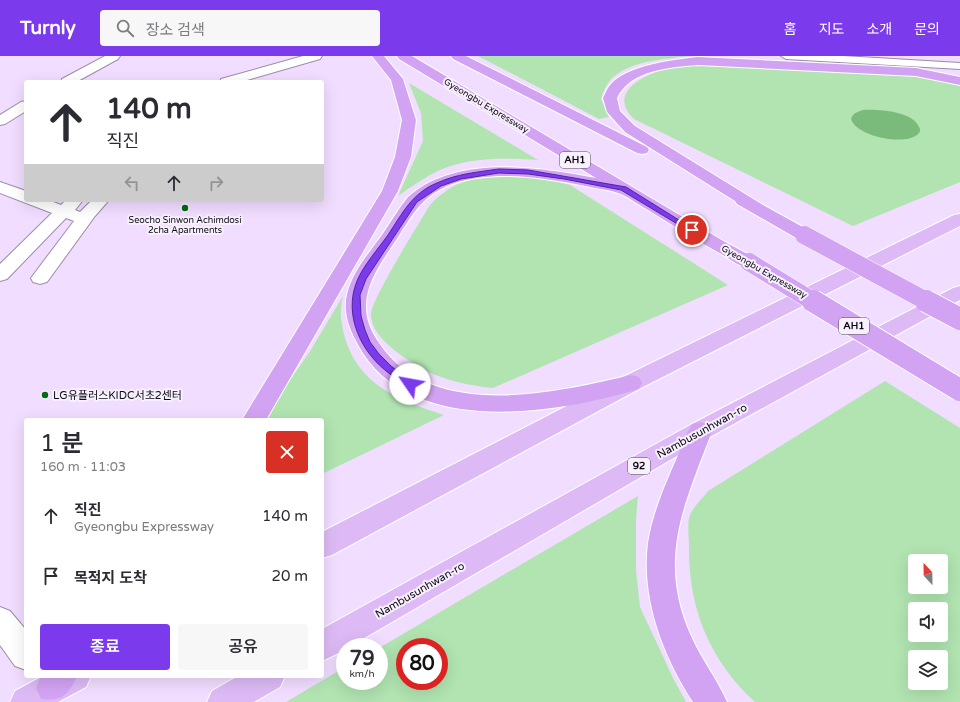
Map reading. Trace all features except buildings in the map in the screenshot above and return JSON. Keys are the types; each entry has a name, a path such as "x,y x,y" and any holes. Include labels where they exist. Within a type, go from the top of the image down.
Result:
{"highway":[{"path":"255,418 390,190 403,157 409,120 397,79 378,56"},
{"name":"Gyeongbu Expressway","path":"403,56 623,189 749,262 960,390"},
{"path":"457,56 756,207"},
{"path":"960,81 916,72 698,61 671,64 647,69 634,75 614,88 611,94 611,108 620,121 630,128 756,207 804,235 960,319"},
{"path":"623,189 544,174 513,171 473,174 438,184 414,200 367,271 358,288 356,308 358,323 363,336 376,356 401,378 421,389 442,396 478,403 518,404 564,398 631,383"},
{"path":"700,431 667,519 662,542 662,583 665,603 682,651 711,702"}],"main road":[{"path":"324,545 631,383 960,219"},
{"name":"Nambusunhwan-ro","path":"324,645 700,431 960,292"},
{"path":"223,702 265,678"}],"street":[{"path":"71,80 114,56"},
{"path":"233,80 316,56"},
{"path":"0,120 24,106"},
{"path":"0,187 24,196"},
{"path":"45,202 69,206 84,219"},
{"path":"84,219 84,219 40,278 89,212 99,202"},
{"path":"0,275 69,206"},
{"path":"0,621 24,652"}],"lane":[{"path":"786,56 960,66"}],"shaded area":[{"path":"478,56 692,56 639,64 619,73 609,81 601,99 609,117 599,119"},
{"path":"706,64 932,77 960,84 960,182 853,226 634,119 626,109 624,100 627,92 633,85 642,79 672,67"},
{"path":"409,83 538,160 488,159 463,163 434,173 398,196 423,141 421,113"},
{"path":"863,110 877,110 902,114 910,117 920,128 920,131 917,135 901,140 881,138 870,134 861,130 851,119 854,114"},
{"path":"507,176 541,178 570,185 728,285 493,388 463,383 433,374 405,358 378,334 373,324 371,315 373,307 378,294 430,205 447,190 456,185 484,177"},
{"path":"343,296 341,312 345,338 352,355 360,368 371,380 397,397 444,415 324,473 324,418 263,418 309,353"},
{"path":"885,381 960,428 960,702 755,702 739,686 725,668 704,631 697,611 692,590 688,530 689,518 693,509 708,491"},
{"path":"638,496 636,519 636,570 640,607 673,678 686,702 286,702 336,672 336,690 388,690 388,643 396,638 396,690 448,690 448,638 396,638"}],"place":[{"name":"Seocho Sinwon Achimdosi 2cha Apartments","path":"185,208"},
{"name":"LG유플러스KIDC서초2센터","path":"45,395"}],"route":[{"path":"410,384 393,373 376,356 366,343 360,330 357,316 356,295 362,279 414,200 438,184 460,177 499,171 528,172 564,177 623,189 692,230"}]}
